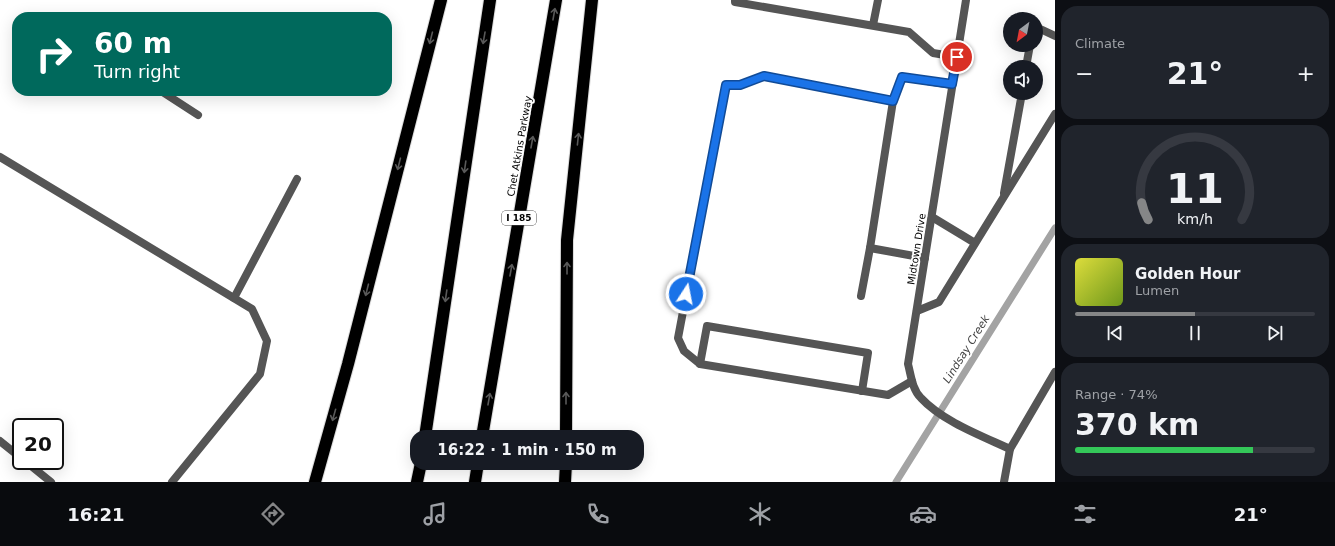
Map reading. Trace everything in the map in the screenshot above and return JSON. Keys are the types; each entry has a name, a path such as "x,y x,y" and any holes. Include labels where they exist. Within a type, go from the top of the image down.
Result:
{"highway":[{"path":"315,482 348,364 441,0"},
{"path":"426,430 490,0"},
{"name":"Chet Atkins Parkway","path":"483,430 556,0"},
{"path":"566,430 567,240 592,0"},
{"path":"418,482 420,470"},
{"path":"475,482 477,470"},
{"path":"566,470 566,482"}],"street":[{"path":"735,0 735,2 909,32 933,54 957,57"},
{"path":"873,25 878,0"},
{"name":"Midtown Drive","path":"966,0 908,364 912,382 920,398 970,430 1010,449"},
{"path":"1043,30 1055,36"},
{"path":"893,101 764,76 740,85 726,85 678,338 684,351 700,364 888,395 912,382"},
{"path":"861,296 893,101 902,77 952,84"},
{"path":"169,96 198,115"},
{"path":"1003,198 1021,100"},
{"path":"917,311 939,302 1055,114"},
{"path":"0,157 252,309 267,341 260,374 172,482"},
{"path":"234,298 297,179"},
{"path":"932,217 976,243"},
{"path":"870,248 925,258"},
{"path":"700,364 707,326 868,353 862,391"},
{"path":"1004,482 1010,449 1055,372"},
{"path":"0,441 12,451"},
{"path":"36,470 51,482"}],"waterway":[{"name":"Lindsay Creek","path":"896,482 1055,228"}],"route":[{"path":"686,294 726,85 740,85 764,76 893,101 902,77 952,84 957,57"}]}
